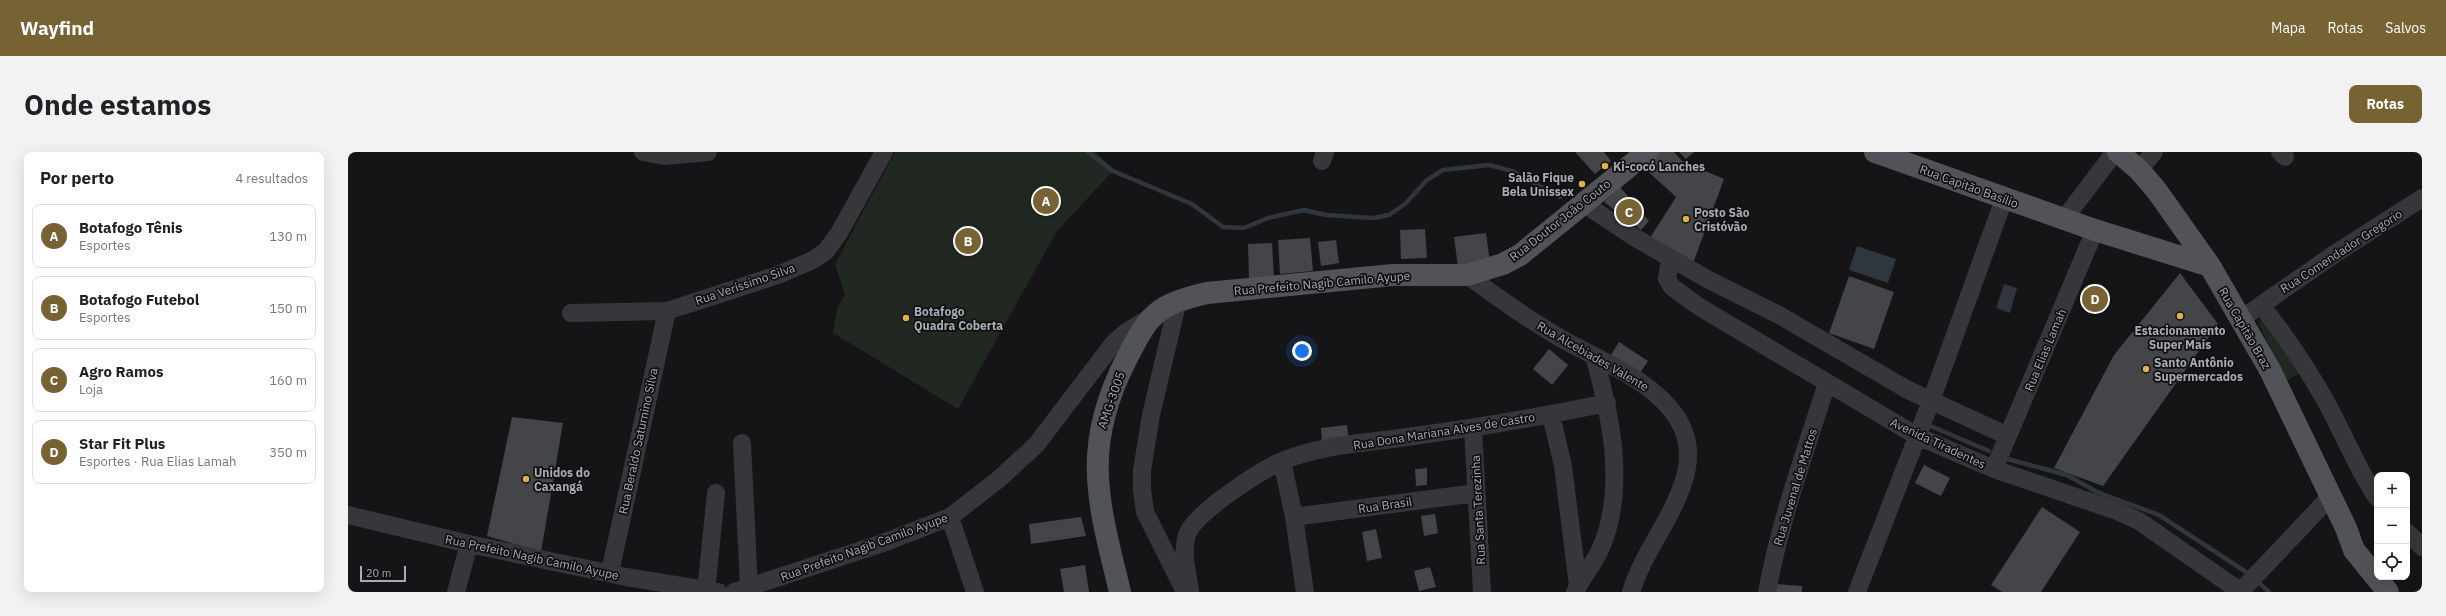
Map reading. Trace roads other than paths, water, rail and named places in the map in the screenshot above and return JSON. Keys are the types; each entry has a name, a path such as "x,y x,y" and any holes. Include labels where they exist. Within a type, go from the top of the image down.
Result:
{"main road":[{"name":"Rua Doutor João Couto","path":"1467,275 1503,264 1520,254 1647,152"},
{"name":"Rua Capitão Basílio","path":"1875,152 2064,219"},
{"name":"Rua Capitão Braz","path":"2117,152 2139,170 2157,191 2210,266 2270,370 2330,498 2346,528"},
{"path":"2064,219 2210,266"},
{"name":"Rua Prefeito Nagib Camilo Ayupe","path":"1178,300 1207,293 1393,275 1467,275"},
{"path":"1151,316 1178,300"},
{"name":"AMG-3005","path":"1120,592 1104,527 1097,488 1097,442 1104,412 1118,375 1151,316"},
{"path":"2346,528 2374,558"},
{"path":"2346,528 2354,550 2388,592"},
{"path":"2394,580 2405,592"}],"street":[{"path":"643,152 664,156 708,152"},
{"name":"Rua Veríssimo Silva","path":"571,314 667,311 778,275 813,260 826,251 847,221 884,152"},
{"path":"2064,219 2117,152"},
{"path":"2139,170 2154,152"},
{"name":"Rua Comendador Gregorio","path":"2241,319 2336,253 2422,198"},
{"path":"1857,592 1931,402 2004,199"},
{"path":"1583,203 1634,237 1670,258 1779,315 1931,402 2008,436"},
{"name":"Rua Elias Lamah","path":"1994,469 2095,230"},
{"name":"Avenida Tiradentes","path":"1670,258 1667,279 1672,287 1698,306 1917,436 1994,469 2139,521 2241,592"},
{"name":"Rua Alcebiades Valente","path":"1467,275 1523,315 1644,383 1664,400 1677,418 1686,438 1688,459 1684,480 1674,503 1645,555 1631,592"},
{"path":"1178,300 1151,415 1142,470 1142,489 1145,512 1185,592"},
{"path":"2261,305 2297,352 2330,409 2362,476 2374,494"},
{"name":"Rua Beraldo Saturnino Silva","path":"620,580 667,311"},
{"name":"Rua Prefeito Nagib Camilo Ayupe","path":"742,590 768,588 950,517 999,479 1036,445 1113,344 1125,333 1151,316"},
{"path":"1576,588 1600,550 1608,526 1613,497 1613,456 1607,402 1594,356"},
{"name":"Rua Juvenal de Mattos","path":"1767,592 1788,506 1827,383"},
{"name":"Rua Dona Mariana Alves de Castro","path":"1190,592 1184,551 1187,534 1215,504 1246,481 1282,461 1313,452 1474,428 1550,415 1607,402"},
{"path":"1550,415 1564,466 1576,588"},
{"name":"Rua Santa Terezinha","path":"1474,428 1482,592"},
{"path":"742,442 742,590"},
{"path":"1282,461 1294,517 1305,592"},
{"path":"706,592 716,493"},
{"name":"Rua Brasil","path":"1294,517 1476,493"},
{"path":"2241,592 2330,498"},
{"name":"Rua Prefeito Nagib Camilo Ayupe","path":"348,515 620,580 706,592 718,592"},
{"path":"950,517 975,592"},
{"path":"2410,535 2422,546"},
{"path":"456,592 469,544"}],"waterway":[{"path":"1088,152 1113,171 1192,204 1223,227 1244,228 1268,218 1304,210 1326,215 1373,218 1389,215 1405,204 1427,180 1443,170 1489,165 1512,171 1560,197"},
{"path":"1926,424 1989,451"},
{"path":"2007,459 2067,475 2097,492 2159,515 2246,572"},
{"path":"2257,581 2269,592"}],"place":[{"name":"Ki-cocó Lanches","path":"1605,166"},
{"name":"Salão Fique Bela Unissex","path":"1582,184"},
{"name":"Botafogo Tênis","path":"1046,201"},
{"name":"Agro Ramos","path":"1629,212"},
{"name":"Posto São Cristóvão","path":"1686,219"},
{"name":"Botafogo Futebol","path":"968,241"},
{"name":"Star Fit Plus","path":"2095,299"},
{"name":"Estacionamento Super Mais","path":"2180,316"},
{"name":"Botafogo Quadra Coberta","path":"906,318"},
{"name":"Santo Antônio Supermercados","path":"2146,369"},
{"name":"Unidos do Caxangá","path":"526,479"}]}
